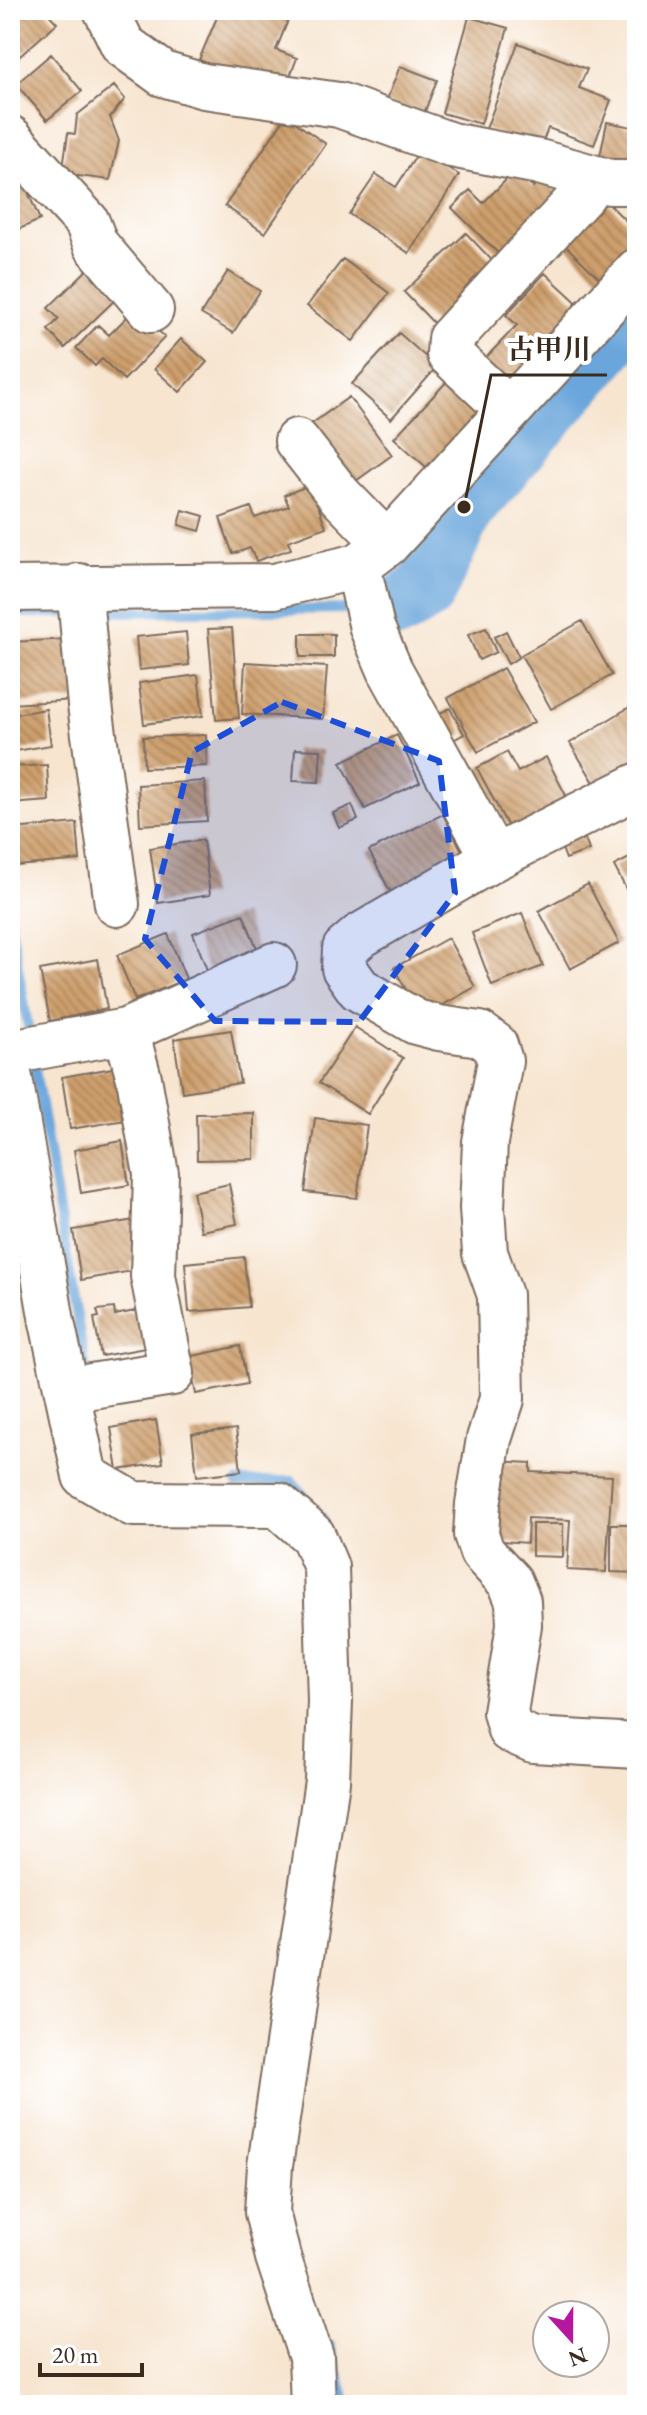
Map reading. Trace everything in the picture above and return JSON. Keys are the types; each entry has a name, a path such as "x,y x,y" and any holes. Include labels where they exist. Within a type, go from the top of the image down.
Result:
{"street":[{"path":"106,10 123,45 163,74 204,86 339,105 451,145 539,162 610,182 637,182"},
{"path":"10,138 87,222 96,245 151,310"},
{"path":"509,410 449,354 450,339 585,192 589,176"},
{"path":"10,589 274,586 373,555 637,271"},
{"path":"297,441 340,496 373,555 372,628 390,670 494,858"},
{"path":"79,586 90,705 117,904"},
{"path":"637,786 494,858 360,936 345,949 344,968 359,989 416,1022 480,1034 495,1045 500,1061 485,1142 482,1208 485,1253 500,1295 502,1399 489,1439 476,1534 482,1552 510,1582 518,1601 519,1625 505,1712 510,1730 533,1740 637,1746"},
{"path":"10,1052 126,1031 274,965"},
{"path":"67,1390 172,1373 153,1276 156,1174 139,1078 126,1031"},
{"path":"10,1078 52,1322 85,1476 133,1504 278,1505 313,1536 326,1567 330,1701 327,1781 270,2166 267,2212 278,2257 311,2357 313,2405"}],"highlighted area":[{"path":"282,702 439,761 455,893 359,1022 215,1021 145,939 192,752"}],"building":[{"path":"29,10 45,10 57,23 10,65 10,27"},
{"path":"220,10 269,10 289,18 276,50 297,58 285,89 241,77 199,60"},
{"path":"469,17 508,28 481,124 442,113"},
{"path":"518,43 587,69 579,88 611,100 594,145 548,128 540,149 486,129"},
{"path":"51,54 82,91 47,120 16,84"},
{"path":"400,66 437,80 423,116 386,102"},
{"path":"114,86 125,99 110,117 119,141 110,180 62,174 68,133 75,134 77,115"},
{"path":"286,116 326,144 265,233 225,206"},
{"path":"607,122 637,128 629,172 598,166"},
{"path":"420,150 459,175 409,253 349,214 376,174 396,187"},
{"path":"516,170 533,187 543,177 563,197 503,258 452,208 470,190 483,203"},
{"path":"21,176 40,220 10,233 10,180"},
{"path":"607,202 637,232 637,245 602,281 565,245"},
{"path":"466,233 504,273 441,331 404,292"},
{"path":"343,259 389,293 353,341 307,306"},
{"path":"92,265 121,294 65,348 48,330 59,319 48,308"},
{"path":"228,271 260,291 233,333 201,314"},
{"path":"545,273 585,310 507,395 477,367 517,325 506,315"},
{"path":"135,309 165,337 124,380 102,359 95,366 76,348 98,325 109,335"},
{"path":"399,333 437,367 391,419 352,384"},
{"path":"181,339 207,362 180,392 154,369"},
{"path":"452,376 493,413 436,476 394,438"},
{"path":"349,397 392,455 346,488 303,430"},
{"path":"310,485 326,527 288,541 291,549 256,561 250,548 233,554 220,518 251,507 255,518 289,506 284,495"},
{"path":"183,510 204,516 200,531 179,525"},
{"path":"582,621 612,675 551,709 521,655"},
{"path":"232,628 239,718 216,720 208,629"},
{"path":"486,628 496,652 479,660 468,635"},
{"path":"506,631 519,657 508,664 494,637"},
{"path":"186,632 189,665 139,670 136,637"},
{"path":"300,634 334,634 334,657 300,657"},
{"path":"72,639 75,700 10,704 10,642"},
{"path":"245,662 327,667 323,719 242,714"},
{"path":"503,668 534,722 478,752 448,698"},
{"path":"198,675 203,716 144,724 139,683"},
{"path":"633,705 637,711 637,765 598,789 570,743"},
{"path":"450,708 464,734 446,744 432,717"},
{"path":"46,709 51,745 10,752 10,715"},
{"path":"206,735 207,766 144,768 143,737"},
{"path":"397,735 420,782 365,809 341,762"},
{"path":"295,749 321,750 319,782 293,781"},
{"path":"507,752 518,772 546,757 573,809 515,840 477,768"},
{"path":"47,765 49,801 10,804 10,767"},
{"path":"205,781 207,821 140,825 138,785"},
{"path":"352,805 358,820 339,828 333,813"},
{"path":"443,814 470,867 397,905 369,851"},
{"path":"77,823 80,860 17,866 13,829"},
{"path":"583,834 589,850 566,859 560,843"},
{"path":"203,840 210,895 158,903 150,848"},
{"path":"637,854 637,910 614,866"},
{"path":"588,884 619,943 570,969 539,911"},
{"path":"522,913 543,966 492,986 472,933"},
{"path":"243,914 258,951 207,970 193,933"},
{"path":"168,934 186,979 135,1000 117,955"},
{"path":"448,938 475,987 421,1017 394,968"},
{"path":"98,959 107,1009 50,1021 40,970"},
{"path":"355,1027 403,1058 368,1114 319,1083"},
{"path":"231,1030 240,1083 182,1092 174,1039"},
{"path":"118,1067 126,1120 70,1129 62,1077"},
{"path":"254,1113 254,1159 197,1160 196,1114"},
{"path":"315,1118 367,1125 357,1198 305,1192"},
{"path":"122,1141 129,1185 81,1193 74,1150"},
{"path":"229,1184 237,1224 201,1231 193,1192"},
{"path":"135,1220 142,1260 131,1262 132,1271 81,1280 73,1230"},
{"path":"244,1257 249,1307 189,1312 185,1263"},
{"path":"114,1308 115,1315 145,1309 151,1347 101,1356 94,1318 99,1317 97,1310"},
{"path":"240,1346 247,1384 196,1394 188,1357"},
{"path":"156,1420 163,1463 118,1470 111,1428"},
{"path":"236,1429 241,1471 197,1476 192,1434"},
{"path":"494,1461 531,1463 531,1472 612,1476 606,1572 567,1570 570,1520 528,1518 527,1543 490,1540"},
{"path":"532,1524 563,1524 563,1557 532,1556"},
{"path":"611,1524 637,1524 637,1573 611,1572"}],"waterway":[{"path":"397,608 425,591 464,507 637,309"},
{"path":"92,612 356,609"},
{"path":"10,613 72,613"},
{"path":"10,920 30,1037"},
{"path":"33,1057 87,1376"},
{"path":"237,1483 292,1481 323,1519"},
{"path":"330,2345 347,2405"}],"place":[{"name":"古甲川","path":"464,507"}]}
